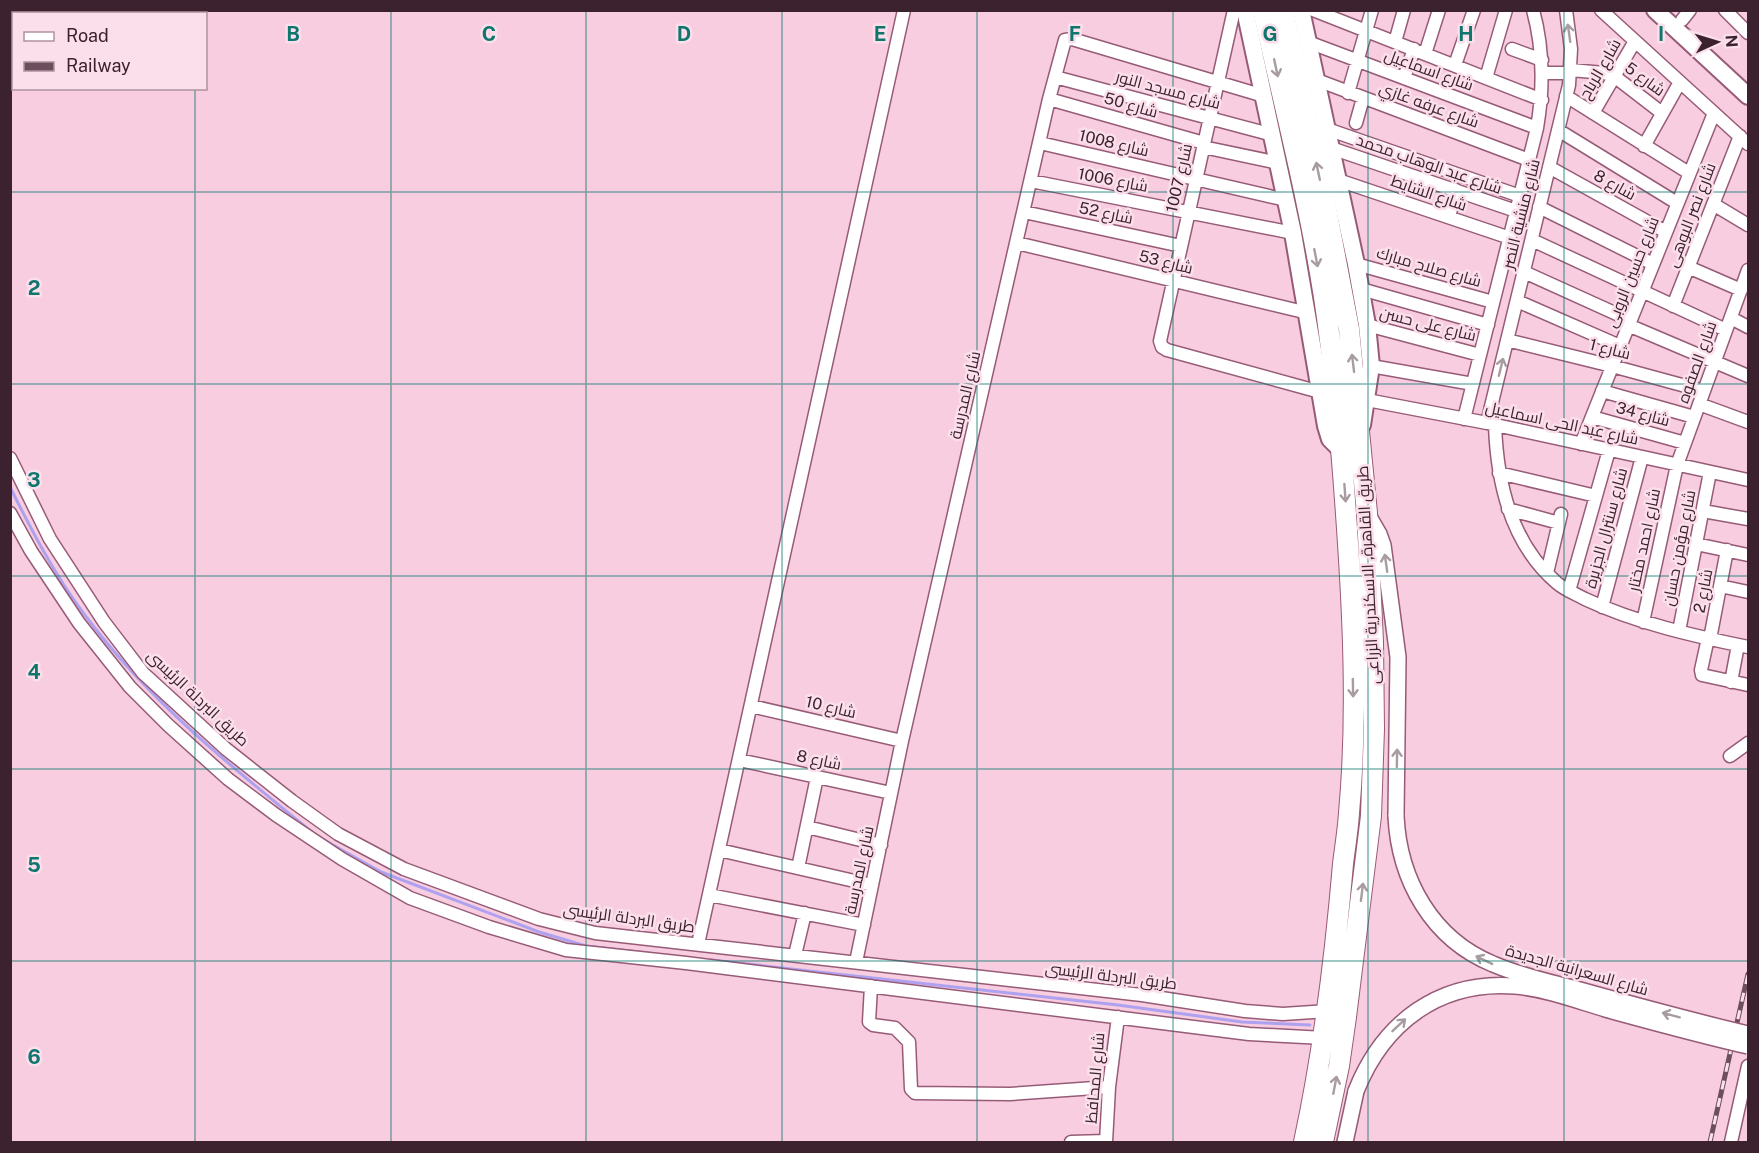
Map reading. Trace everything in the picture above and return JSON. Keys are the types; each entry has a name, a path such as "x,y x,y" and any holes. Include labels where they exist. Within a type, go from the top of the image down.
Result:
{"highway":[{"name":"طريق القاهرة, الاسكندرية الزراعى","path":"1263,10 1309,220 1334,368 1342,451 1352,619 1353,715 1349,813 1328,1011 1304,1143"},
{"name":"طريق القاهرة, الاسكندرية الزراعى","path":"1283,10 1349,329 1366,513 1373,653 1374,729 1371,816 1339,1066 1323,1143"}],"main road":[{"path":"1245,10 1293,233 1327,433 1334,445 1342,451"},
{"path":"1301,10 1356,264 1367,326 1371,366 1360,435"},
{"path":"1655,10 1749,96"},
{"path":"1681,14 1749,81"}],"street":[{"path":"698,944 904,10"},
{"name":"شارع 1007","path":"1234,10 1160,341 1162,347 1167,350 1320,392"},
{"path":"1350,24 1353,10"},
{"path":"1348,93 1372,10"},
{"path":"1395,42 1404,10"},
{"path":"1404,78 1420,51 1439,10"},
{"path":"1455,65 1474,10"},
{"path":"1486,78 1506,10"},
{"name":"شارع منشية النصر","path":"1464,419 1537,128 1543,73 1533,10"},
{"name":"شارع منشية النصر","path":"1566,10 1571,49 1571,72 1507,340 1491,424 1498,473 1508,509 1526,545 1547,573 1569,591 1602,607 1643,622 1744,646"},
{"path":"1601,10 1744,140"},
{"path":"1725,10 1749,33"},
{"path":"1315,11 1542,98 1565,100 1593,113 1689,173"},
{"name":"شارع المدرسة","path":"856,962 902,741 1049,99 1065,40 1068,38 1264,96"},
{"name":"شارع الرباح","path":"1593,113 1635,41"},
{"name":"شارع اسماعيل","path":"1308,42 1537,128"},
{"path":"1512,50 1542,60"},
{"name":"شارع 5","path":"1543,73 1604,73 1614,76 1662,113"},
{"name":"شارع مسجد النور","path":"1055,77 1273,135"},
{"name":"شارع عرفه غازي","path":"1317,80 1529,160"},
{"path":"1644,146 1680,82"},
{"path":"1356,123 1363,98"},
{"name":"شارع 50","path":"1049,99 1203,145 1279,163"},
{"name":"شارع حسين الروبى","path":"1581,444 1713,113"},
{"path":"1327,129 1520,196"},
{"path":"1558,130 1677,203"},
{"name":"شارع نصر البوهى","path":"1673,306 1713,204 1744,140"},
{"name":"شارع 1008","path":"1040,143 1286,200"},
{"name":"شارع عبد الوهاب محمد","path":"1331,148 1516,211"},
{"name":"شارع 8","path":"1549,167 1666,232"},
{"name":"شارع الشايط","path":"1338,180 1509,238"},
{"name":"شارع 1006","path":"1031,181 1293,233"},
{"path":"1449,218 1456,190"},
{"path":"1713,204 1749,225"},
{"path":"1539,207 1653,264"},
{"name":"شارع 52","path":"1024,212 1181,246"},
{"path":"1532,240 1726,330"},
{"name":"شارع 53","path":"1017,243 1308,313"},
{"name":"شارع صلاح مبارك","path":"1356,264 1493,302"},
{"path":"1688,267 1741,290"},
{"name":"شارع الصفوه","path":"1677,465 1749,270"},
{"path":"1524,272 1629,323 1749,376"},
{"path":"1361,289 1488,325"},
{"path":"1517,301 1620,346"},
{"path":"1731,318 1749,327"},
{"name":"شارع على حسن","path":"1367,326 1480,355"},
{"name":"شارع 1","path":"1507,340 1704,391"},
{"path":"1371,366 1473,384"},
{"path":"1602,391 1694,417"},
{"name":"شارع عبد الحى اسماعيل","path":"1367,400 1491,424 1749,480"},
{"path":"1699,404 1749,422"},
{"name":"شارع 34","path":"1592,417 1685,442"},
{"path":"1569,591 1609,450"},
{"name":"شارع سنترال الجزيرة","path":"1602,607 1642,457"},
{"name":"طريق البردلة الرئيسى","path":"10,458 32,504 76,581 143,673 226,749 292,801 338,834 404,869 539,920 595,933 1142,995 1245,1011 1283,1014 1328,1011"},
{"name":"شارع احمد مختار","path":"1643,622 1677,465"},
{"name":"شارع مؤمن حسان","path":"1679,631 1710,472"},
{"path":"1498,473 1596,496"},
{"path":"1508,509 1560,519 1547,573"},
{"path":"1702,511 1749,519"},
{"path":"10,513 79,623 112,666 149,706 228,778 260,803 342,859 410,898 489,927 566,950 1257,1034 1324,1038"},
{"name":"شارع السعرانية الجديدة","path":"1366,513 1383,545 1396,642 1398,688 1396,816 1400,853 1409,880 1421,904 1445,933 1475,956 1509,970 1688,1020 1749,1034"},
{"path":"1696,544 1749,555"},
{"name":"شارع 2","path":"1727,550 1701,670 1702,675 1731,682"},
{"path":"1720,586 1749,592"},
{"path":"1744,646 1731,682 1749,685"},
{"name":"شارع 10","path":"752,706 902,741"},
{"path":"1730,756 1749,743"},
{"name":"شارع 8","path":"739,760 891,793"},
{"path":"798,868 817,777"},
{"path":"807,827 881,845"},
{"path":"719,850 872,885"},
{"path":"709,895 864,925"},
{"path":"795,955 805,913"},
{"path":"871,986 869,1022 873,1025 895,1028 909,1042 911,1089 915,1093 1010,1094 1109,1088"},
{"name":"شارع السعرانية الجديدة","path":"1345,1143 1356,1091 1383,1041 1410,1015 1443,997 1479,987 1507,986 1535,989 1684,1031 1749,1046"},
{"name":"شارع المحافظ","path":"1106,1142 1109,1088 1118,1017"},
{"path":"1731,1143 1743,1111 1749,1066"},
{"path":"1071,1143 1106,1142"}],"waterway":[{"path":"10,487 53,568 84,614 135,675 220,756 312,832"},
{"path":"317,836 381,872 539,932 586,946 656,954"},
{"path":"711,960 1118,1005 1242,1022 1310,1025"}],"railway":[{"path":"1710,1142 1748,974"}]}
